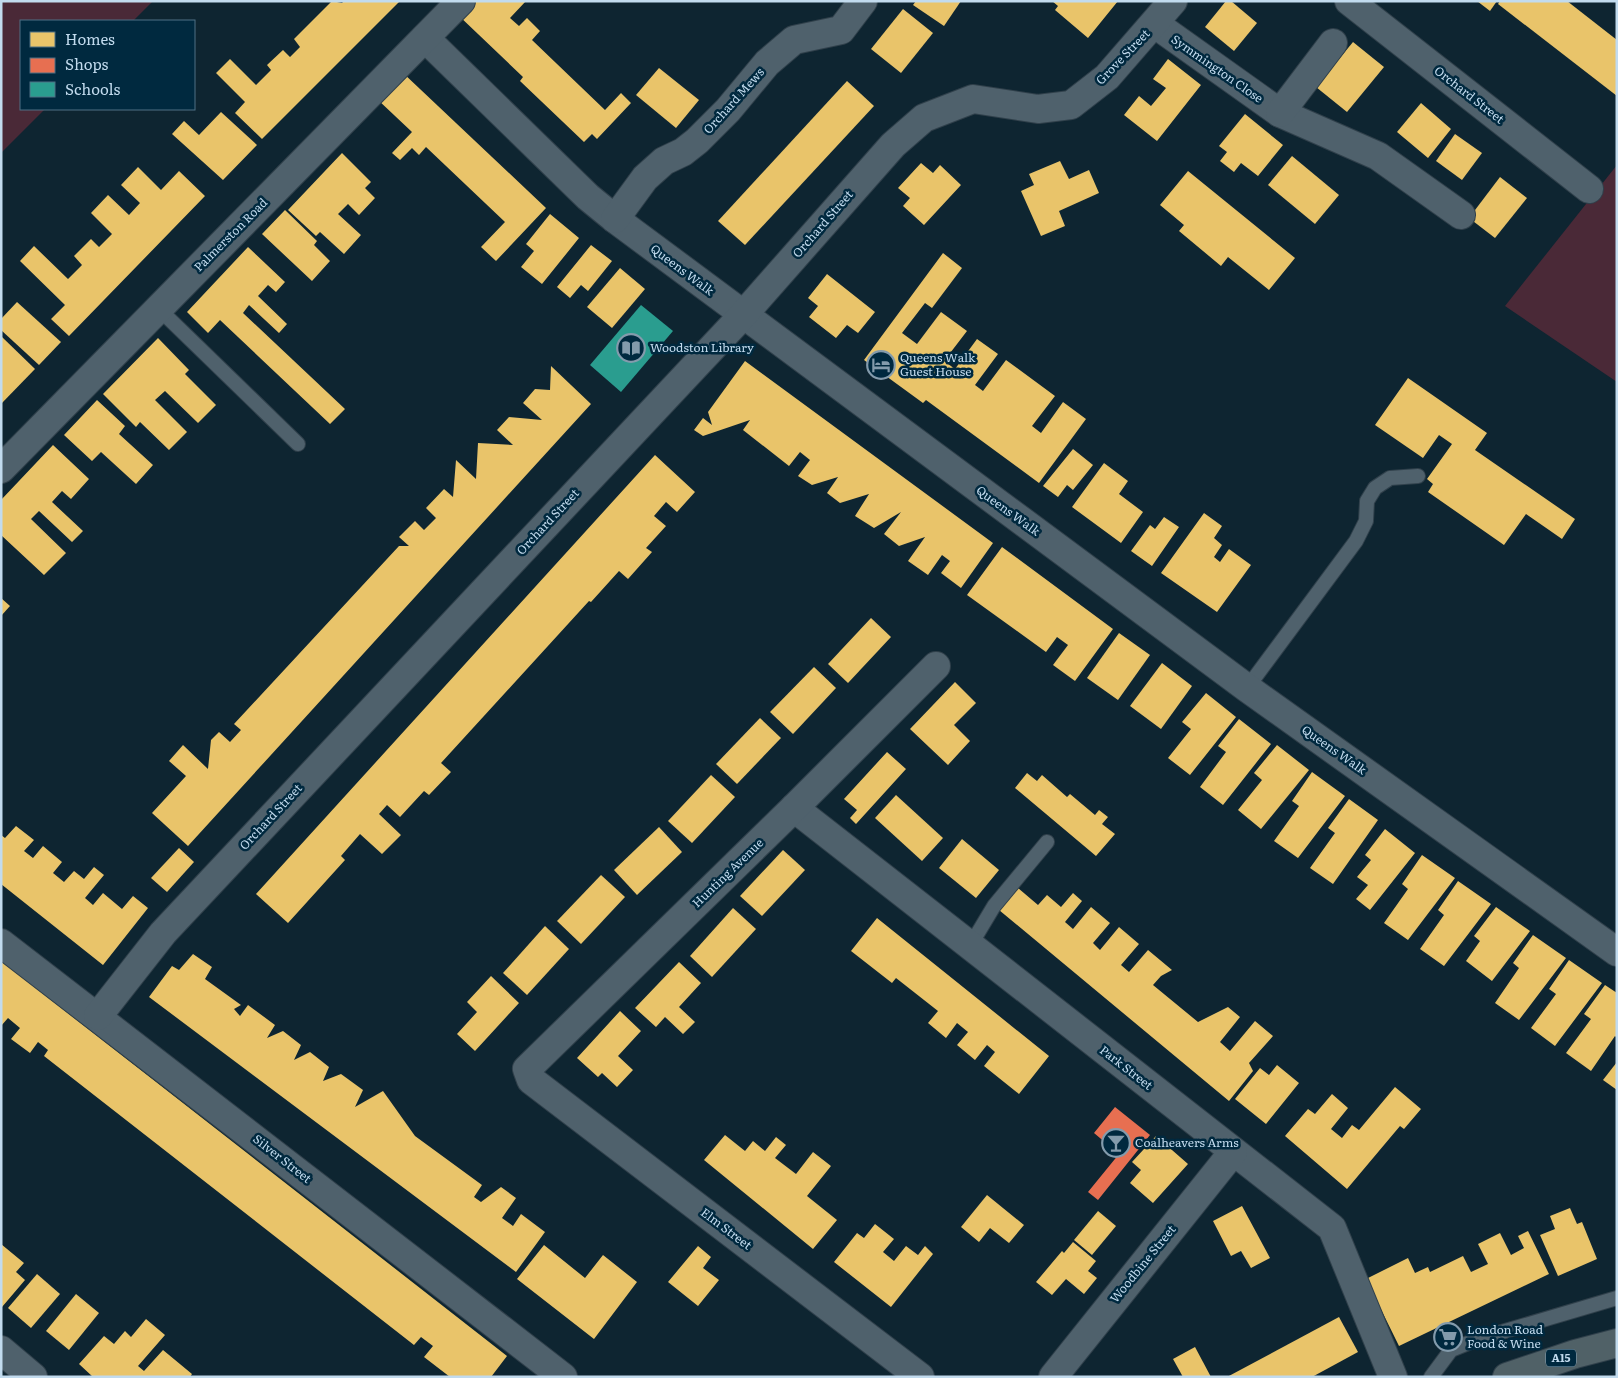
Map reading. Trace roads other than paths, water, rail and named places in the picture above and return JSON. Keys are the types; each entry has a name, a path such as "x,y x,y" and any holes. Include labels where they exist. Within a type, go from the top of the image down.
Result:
{"main road":[{"name":"A15","path":"1507,1377 1575,1354 1617,1343"}],"street":[{"name":"Palmerston Road","path":"1,469 461,1"},
{"name":"Orchard Mews","path":"615,219 645,178 664,161 683,152 697,141 728,110 767,63 794,40 841,30 863,1"},
{"name":"Grove Street","path":"1038,109 1071,105 1107,77 1155,24 1172,1"},
{"name":"Orchard Street","path":"1349,1 1589,189"},
{"name":"Symmington Close","path":"1155,24 1280,113 1378,156 1461,215"},
{"name":"Queens Walk","path":"425,38 588,197 615,219 1247,688 1617,952"},
{"path":"1280,113 1333,43"},
{"name":"Orchard Street","path":"98,1016 163,933 742,315 893,144 924,118 974,99 1038,109"},
{"name":"Hunting Avenue","path":"531,1080 526,1068 794,808 936,666"},
{"name":"Park Street","path":"794,808 1232,1152 1332,1228 1393,1377"},
{"name":"Silver Street","path":"1,943 98,1016 563,1377"},
{"name":"Elm Street","path":"531,1080 920,1377"},
{"name":"Woodbine Street","path":"1053,1377 1232,1152"},
{"path":"1,1350 33,1377"}],"lane":[{"path":"159,309 298,444"},
{"path":"1247,688 1356,541 1366,521 1367,501 1375,488 1390,478 1418,476"},
{"path":"970,946 994,906 1047,842"},
{"path":"1431,1377 1450,1350 1478,1339 1617,1298"}],"place":[{"name":"Woodston Library","path":"631,348"},
{"name":"Queens Walk Guest House","path":"881,365"},
{"name":"Coalheavers Arms","path":"1116,1143"},
{"name":"London Road Food & Wine","path":"1448,1337"}]}
